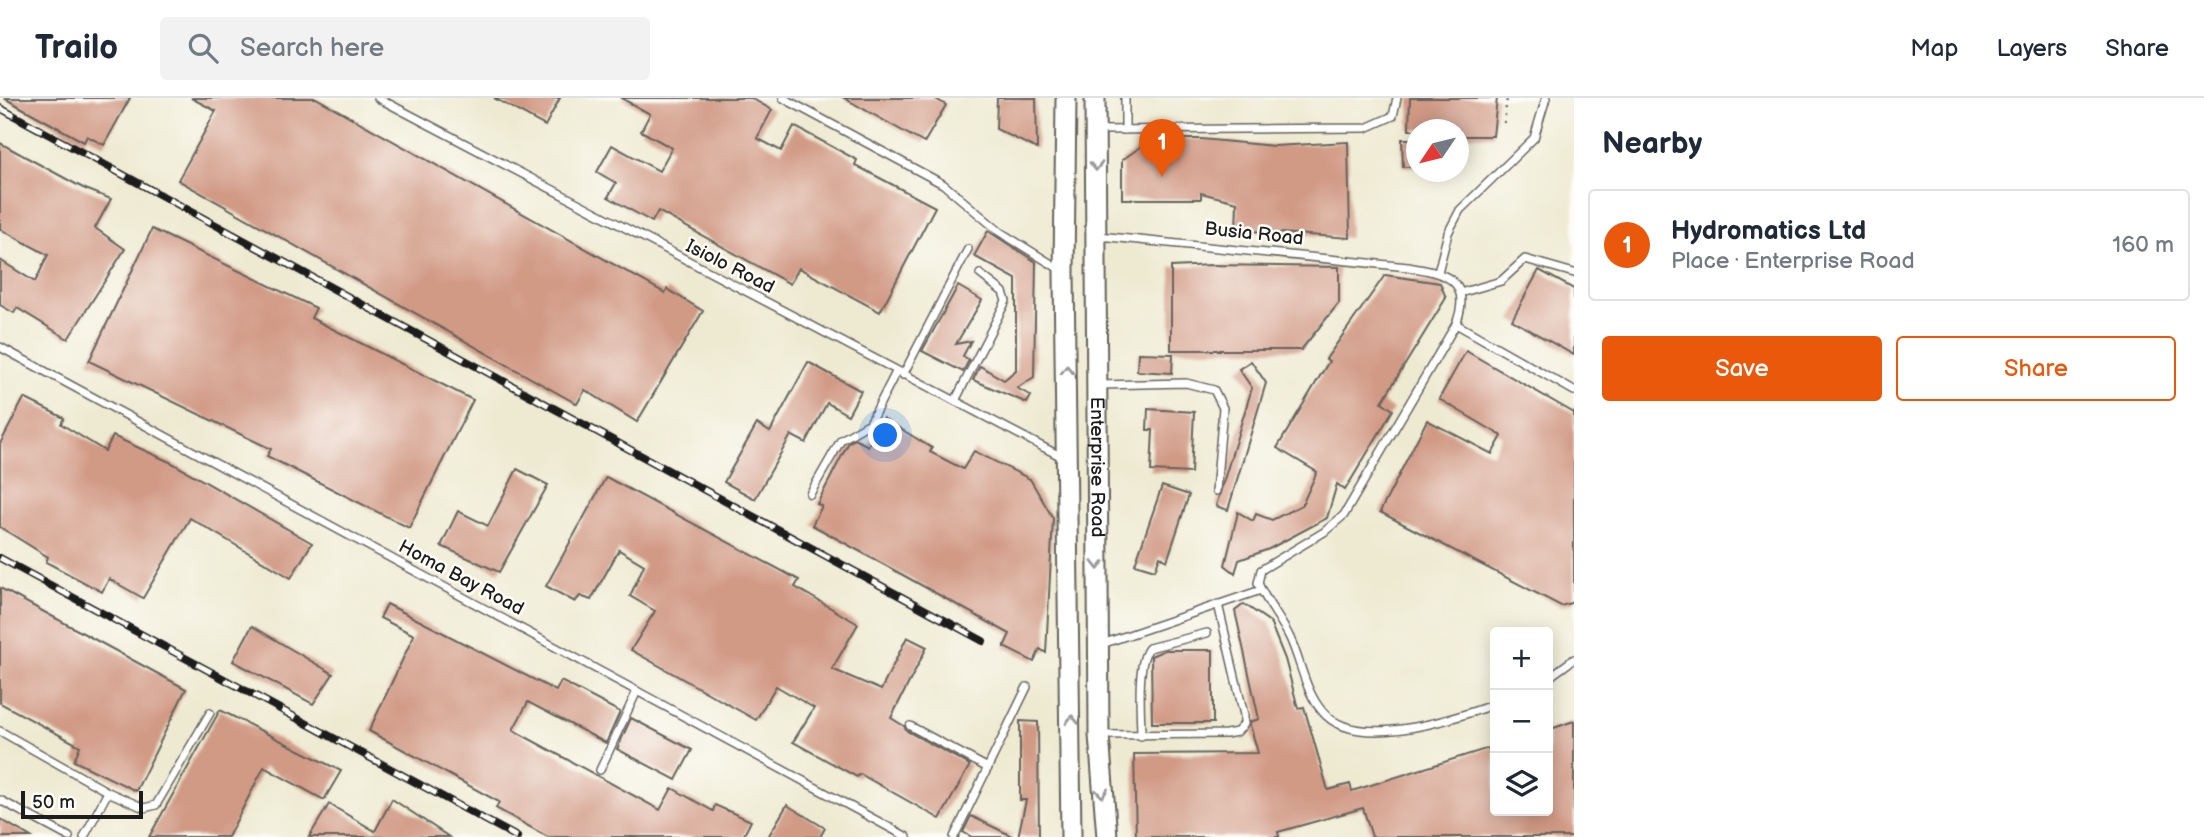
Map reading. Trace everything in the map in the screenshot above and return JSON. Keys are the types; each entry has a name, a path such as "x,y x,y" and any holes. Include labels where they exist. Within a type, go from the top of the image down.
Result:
{"main road":[{"name":"Enterprise Road","path":"1066,98 1064,272 1069,461 1071,837"},
{"name":"Enterprise Road","path":"1095,98 1099,735 1107,837"},
{"path":"1068,398 1098,393"}],"lane":[{"name":"Isiolo Road","path":"378,98 1069,461"},
{"path":"783,98 943,184 1000,232 1064,272"},
{"path":"1125,98 1125,130"},
{"path":"1096,130 1366,128 1393,116 1397,98"},
{"path":"1490,705 1418,727 1375,730 1335,724 1315,702 1285,628 1261,590 1258,577 1261,570 1324,532 1344,515 1456,324 1462,302 1460,293 1449,276 1437,272 1448,233 1460,210 1534,138 1546,98"},
{"name":"Busia Road","path":"1096,236 1437,272"},
{"path":"810,494 841,440 870,423 968,249"},
{"path":"1460,293 1502,281 1525,259 1574,273"},
{"path":"955,401 1006,301 1003,292 981,274"},
{"path":"1456,324 1574,391"},
{"name":"Homa Bay Road","path":"0,347 906,837"},
{"path":"1098,393 1186,383 1214,390 1223,408 1216,491"},
{"path":"1098,645 1261,590"},
{"path":"1099,735 1237,732 1244,724 1244,715 1218,604"},
{"path":"1141,736 1142,666 1146,652 1149,648 1207,633"},
{"path":"1553,674 1574,659"},
{"path":"954,837 1027,687"},
{"path":"600,769 637,691"},
{"path":"0,731 108,792 144,808 156,805 210,713"},
{"path":"910,726 988,768"},
{"path":"84,837 108,792"},
{"path":"0,800 69,837"}],"path":[{"path":"1504,123 1507,98"}],"building":[{"path":"4,98 130,98 104,145 87,136 84,142"},
{"path":"191,98 316,98 665,293 667,289 703,311 637,422 585,390 577,404 178,180 216,111"},
{"path":"494,98 560,98 545,126"},
{"path":"621,98 751,98 772,110 757,138 781,151 794,126 857,160 855,165 935,207 880,312 799,268 790,284 658,211 652,222 608,197 616,183 597,172 612,145 659,171 672,148 641,131 650,114"},
{"path":"844,98 934,98 946,105 924,143"},
{"path":"997,98 1036,98 1037,149 996,129"},
{"path":"1410,98 1497,98 1493,136 1469,136 1469,119 1409,119"},
{"path":"1152,139 1201,139 1274,146 1348,142 1350,238 1236,230 1237,202 1201,193 1201,199 1122,199 1122,160"},
{"path":"1402,139 1406,139 1406,167 1403,167"},
{"path":"0,143 83,188 111,199 95,228 125,249 68,339 17,308 14,313 0,305 0,260 35,282 48,255 0,229"},
{"path":"152,229 316,308 311,318 473,400 409,528 267,456 271,449 89,361"},
{"path":"988,231 1036,262 1034,377 1017,388 1031,396 1027,403 973,380 980,366 1004,380 1016,370 1016,279 974,256"},
{"path":"1171,267 1339,267 1339,303 1301,350 1171,350"},
{"path":"1539,270 1574,289 1574,355 1512,320"},
{"path":"1385,275 1440,283 1446,298 1382,402 1393,410 1345,490 1337,484 1327,518 1269,549 1239,560 1235,573 1225,565 1238,512 1253,521 1256,514 1272,520 1302,505 1317,472 1277,448 1329,361 1326,359"},
{"path":"958,286 982,300 956,344 971,341 963,356 969,360 963,372 922,351"},
{"path":"1466,351 1574,413 1574,602 1561,606 1380,512 1427,420 1492,454 1502,436 1439,399"},
{"path":"1138,353 1173,354 1172,373 1137,371"},
{"path":"1251,361 1266,383 1228,510 1216,506 1252,388 1239,369"},
{"path":"808,362 861,391 848,415 827,403 806,443 791,435 755,499 724,482 757,424 770,432"},
{"path":"24,398 64,418 61,424 105,451 113,436 172,463 312,543 291,578 190,518 143,598 109,579 102,592 46,562 48,557 0,527 0,444"},
{"path":"1148,409 1194,412 1191,473 1151,471 1153,430 1147,430"},
{"path":"883,418 932,448 930,452 963,469 974,451 1030,479 1053,518 1046,653 1040,649 1034,662 1004,647 1010,634 812,525 822,506 817,504 849,442 855,439 868,446"},
{"path":"517,469 548,485 499,572 441,546 458,511 488,526"},
{"path":"606,477 799,580 795,587 858,624 832,669 881,690 907,637 927,647 891,718 907,731 970,765 940,819 860,774 857,777 793,742 814,708 776,686 756,720 631,650 655,611 630,596 644,565 619,550 591,600 580,596 575,602 546,586"},
{"path":"1162,486 1189,495 1167,561 1160,556 1155,570 1135,564"},
{"path":"0,588 186,689 136,791 74,761 80,746 0,703"},
{"path":"387,604 556,691 561,681 620,712 606,743 528,702 513,730 660,810 672,788 713,811 715,805 751,821 743,837 548,837 496,808 499,802 369,731 414,635 380,618"},
{"path":"1244,604 1270,622 1285,659 1298,708 1304,707 1328,790 1350,784 1352,791 1490,748 1490,816 1553,816 1553,728 1574,721 1574,837 1372,837 1363,808 1278,832 1279,837 1136,837 1134,754 1258,753 1250,722 1259,719 1235,611"},
{"path":"252,626 333,674 313,704 233,661"},
{"path":"1165,650 1213,650 1213,723 1152,723 1151,656"},
{"path":"220,710 341,771 324,800 264,767 228,837 149,837"},
{"path":"631,718 692,750 676,780 617,749"},
{"path":"1020,721 1038,722 1039,837 1018,837 1026,800 1020,800"},
{"path":"392,799 449,837 309,837 329,804 375,831"},
{"path":"787,805 825,828 820,837 768,837"},
{"path":"971,816 1014,837 972,837 963,832"},
{"path":"0,819 31,837 0,837"}],"railway":[{"path":"0,108 983,641"},
{"path":"0,558 517,837"}],"place":[{"name":"Hydromatics Ltd","path":"1162,177"}]}
